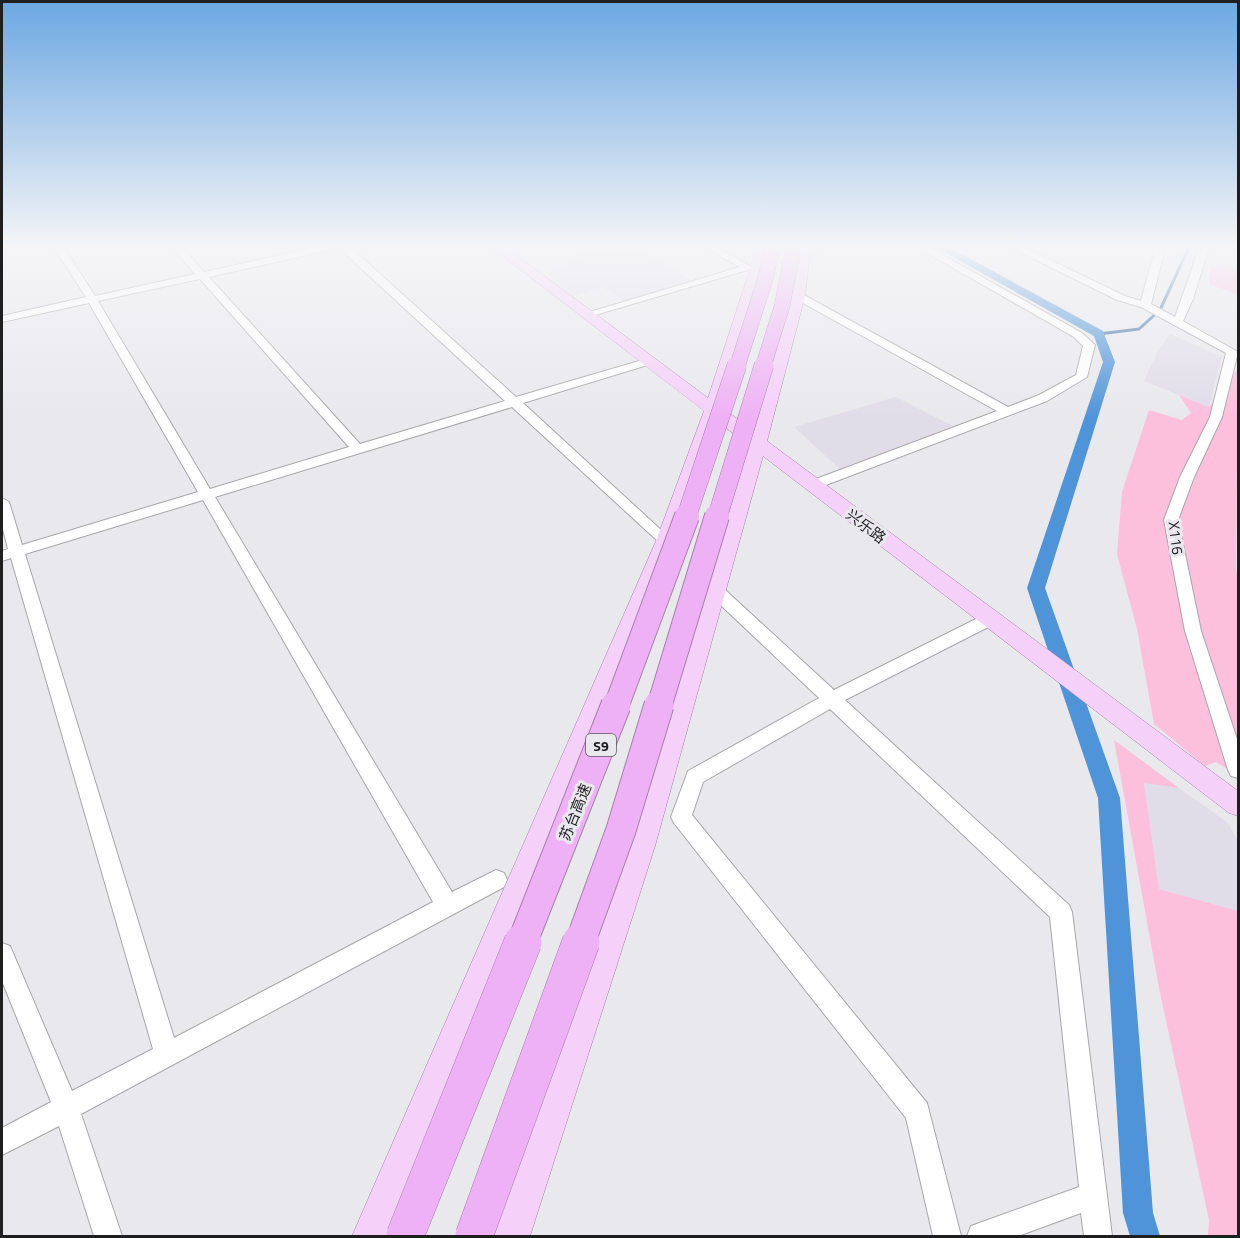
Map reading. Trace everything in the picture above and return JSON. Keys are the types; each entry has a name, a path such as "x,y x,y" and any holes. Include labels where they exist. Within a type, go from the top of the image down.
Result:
{"highway":[{"name":"苏台高速","path":"405,1236 595,762 694,497 758,303"},
{"path":"474,1236 621,830 783,303"}],"main road":[{"name":"兴乐路","path":"573,303 1239,805"},
{"path":"370,1236 666,541 728,364 747,303"},
{"path":"512,1236 642,846 796,303"}],"street":[{"path":"2,319 75,303"},
{"path":"94,303 447,905"},
{"path":"228,303 358,449"},
{"path":"404,303 666,541"},
{"path":"588,314 627,303"},
{"path":"810,303 1008,412"},
{"path":"813,485 1043,398 1081,377 1089,345 1078,335 1021,303"},
{"name":"X116","path":"1134,303 1153,310 1232,352 1216,417 1187,477 1171,520 1193,631 1239,770"},
{"path":"1153,310 1154,303"},
{"path":"1177,323 1186,303"},
{"path":"9,554 650,361"},
{"path":"2,502 9,554 167,1055"},
{"path":"716,591 1061,912 1098,1236"},
{"path":"948,1236 918,1112 681,817 695,777 832,699 990,619"},
{"path":"2,1142 496,880"},
{"path":"2,954 66,1108 108,1236"},
{"path":"981,1236 1094,1195"}],"shaded area":[{"path":"1170,334 1222,357 1209,407 1144,381 1158,351"},
{"path":"1238,368 1236,569 1238,578 1238,775 1216,762 1205,766 1154,724 1137,629 1117,554 1122,492 1149,410 1182,420 1191,413 1179,395 1209,407"},
{"path":"896,397 953,426 840,469 794,427"},
{"path":"1114,740 1179,788 1144,783 1159,889 1238,911 1238,1236 1208,1236 1209,1220 1159,988"},
{"path":"1144,782 1179,788 1228,823 1238,841 1238,911 1159,889"}],"waterway":[{"path":"1042,303 1099,334 1109,362 1036,588 1109,798 1138,1213 1145,1236"},
{"path":"1099,334 1139,329 1160,310 1163,303"}]}
